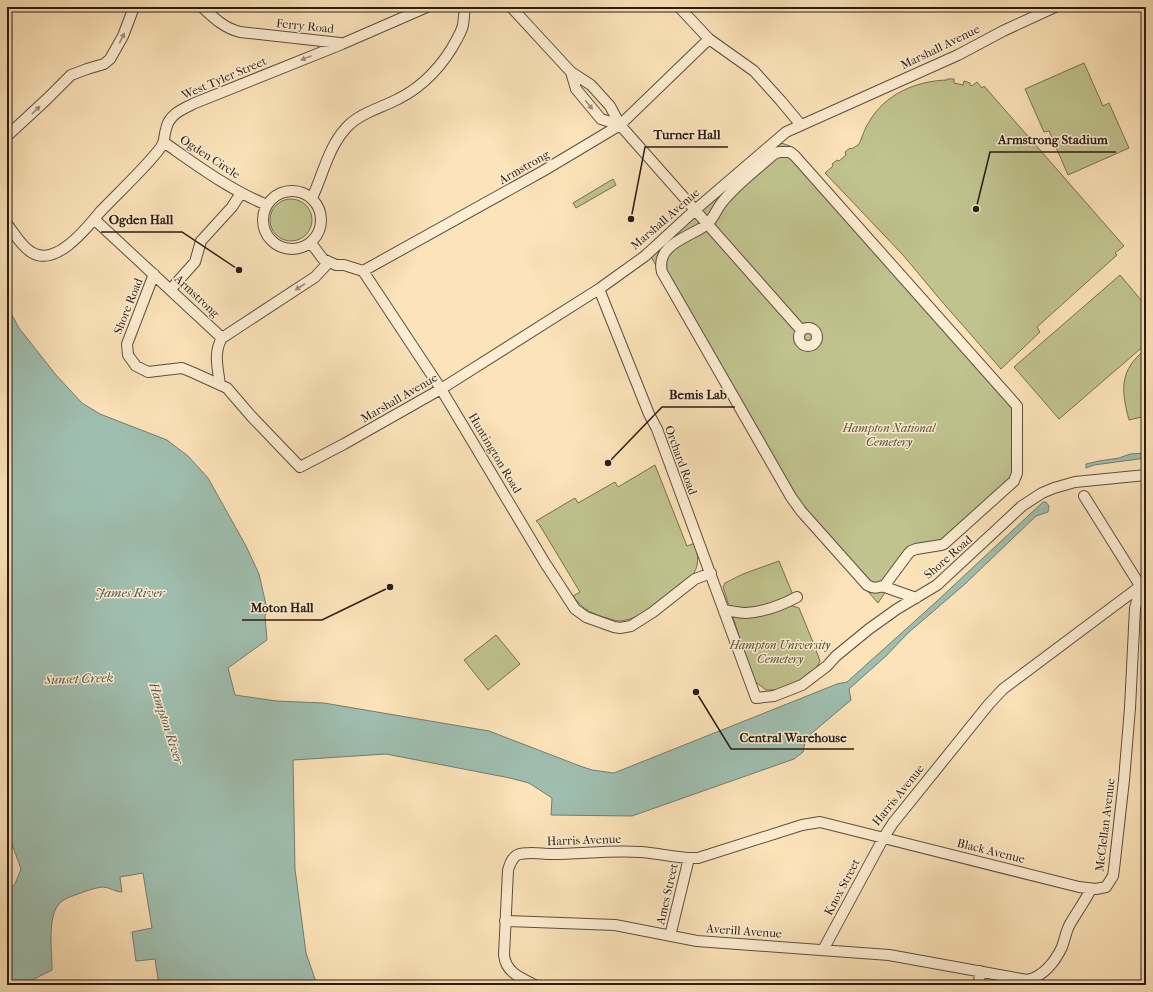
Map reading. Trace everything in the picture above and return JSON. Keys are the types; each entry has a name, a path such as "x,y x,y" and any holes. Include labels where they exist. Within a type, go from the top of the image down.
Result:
{"street":[{"path":"7,136 47,99 68,77 104,64 113,56 123,36 134,7"},
{"name":"Ferry Road","path":"202,7 215,19 232,30 342,44"},
{"name":"West Tyler Street","path":"165,143 168,123 176,113 195,103 342,44 427,7"},
{"path":"312,198 330,153 341,134 348,126 364,115 409,93 438,67 454,45 463,27 464,7"},
{"path":"511,7 571,72 591,85 610,106 620,125 801,330"},
{"path":"678,7 709,39 754,71 801,126"},
{"name":"Marshall Avenue","path":"300,466 344,444 441,389 599,289 644,256 786,132 958,55 1003,31 1055,7"},
{"name":"Armstrong","path":"363,271 543,171 620,125 709,39"},
{"path":"571,72 576,89 601,119 620,125"},
{"path":"7,224 25,248 33,254 42,256 51,255 64,249 95,220 100,212 165,143"},
{"name":"Ogden Circle","path":"165,143 217,179 241,193 232,207 201,241 195,262 171,289"},
{"path":"882,586 908,554 916,549 944,544 1014,481 1017,473 1017,406 795,156 790,152 779,152 774,154 723,200 707,224 682,238 666,251 662,258 662,272 801,511 867,585 872,588 882,586 916,598"},
{"path":"293,191 303,193 312,198 320,212 322,221 318,233 310,243 302,248 291,250 282,248 273,242 266,234 263,225 263,214 267,205 274,197 283,192 293,191"},
{"path":"241,193 267,205"},
{"name":"Shore Road","path":"95,220 154,274 127,344 128,355 136,366 148,372 182,368 227,388 252,418 300,466"},
{"path":"310,243 323,259 336,265 363,271"},
{"path":"220,385 216,356 218,346 222,338 315,277 329,262"},
{"name":"Huntington Road","path":"363,271 441,389 545,563 575,608 586,617 620,628 631,626 653,612 695,579 711,573"},
{"name":"Armstrong","path":"154,274 222,338"},
{"name":"Orchard Road","path":"599,289 649,414 657,429 756,698"},
{"name":"Shore Road","path":"756,698 774,696 802,685 827,666 842,651 869,629 897,609 937,585 1022,506 1042,493 1059,486 1075,482 1146,475"},
{"path":"1084,496 1144,588"},
{"name":"Harris Avenue","path":"505,920 507,877 511,861 517,856 526,854 624,851 689,858 705,856 802,825 816,822 824,822 884,837 988,704 1003,689 1144,588"},
{"name":"McClellan Avenue","path":"1091,889 1106,887 1113,876 1124,780 1130,708 1135,608 1144,588"},
{"path":"724,610 744,613 760,611 788,602 797,596"},
{"name":"Black Avenue","path":"884,837 1038,877 1091,889"},
{"name":"Knox Street","path":"823,950 884,837"},
{"name":"Ames Street","path":"670,936 689,858"},
{"path":"979,985 980,971 1027,980 1034,979 1041,975 1049,966 1062,946 1070,925 1091,889"},
{"path":"505,920 504,956 506,966 514,974 535,985"},
{"name":"Averill Avenue","path":"505,920 615,926 697,941 898,956 980,971"}],"green space":[{"path":"1084,63 1103,106 1109,103 1129,148 1068,175 1049,131 1044,132 1025,89"},
{"path":"954,79 954,83 963,85 964,81 970,83 972,86 977,82 982,88 984,86 1124,246 1115,253 1117,255 1037,327 1040,332 1001,369 903,255 825,173 833,166 832,164 837,160 839,161 846,155 845,152 859,144 868,124 876,112 893,97 913,86"},
{"name":"Hampton National Cemetery","path":"778,142 790,146 1022,405 1021,479 943,548 923,550 910,556 878,603 809,525 744,420 650,255"},
{"path":"613,179 616,185 576,208 573,203"},
{"path":"291,199 306,205 312,220 306,235 291,241 276,235 270,220 276,205"},
{"path":"1120,275 1146,306 1146,344 1059,419 1014,367"},
{"path":"1146,349 1146,416 1129,420 1124,399 1124,381 1131,365"},
{"path":"655,465 687,546 695,543 697,564 695,572 658,603 638,616 620,621 598,615 579,604 573,596 580,592 536,521 575,498 578,503 615,482 618,487"},
{"name":"Hampton University Cemetery","path":"779,561 793,595 775,603 747,611 729,606 723,587 725,583 743,574"},
{"name":"Hampton University Cemetery","path":"789,605 799,608 820,661 816,669 806,678 776,690 766,690 753,680 732,614"},
{"path":"496,635 520,664 488,690 464,660"}],"water":[{"name":"James River","path":"7,306 19,328 56,375 82,403 100,414 167,440 188,456 208,478 246,546 259,574 267,609 265,617 267,640 228,668 235,695 276,701 324,703 489,731 592,770 614,773 837,684 847,682 936,602 1043,502 1046,502 1049,506 1048,512 1036,516 965,584 908,633 886,656 849,689 851,700 806,738 803,752 794,759 632,816 551,815 552,798 529,783 386,754 293,760 295,869 306,953 317,985 159,985 155,959 136,961 132,932 152,928 143,873 120,877 122,892 105,887 99,887 70,897 61,902 55,910 53,917 51,945 52,970 22,985 7,985 7,893 15,884 21,869 7,830"},
{"path":"1146,453 1146,458 1094,465 1086,468 1086,464 1119,458 1130,454"}],"place":[{"name":"Armstrong Stadium","path":"976,209"},
{"name":"Turner Hall","path":"631,219"},
{"name":"Ogden Hall","path":"239,270"},
{"name":"Bemis Lab","path":"608,463"},
{"name":"Moton Hall","path":"390,587"},
{"name":"Central Warehouse","path":"696,692"}],"water label":[{"name":"Sunset Creek","path":"79,678"},
{"name":"Hampton River","path":"167,723"}]}
